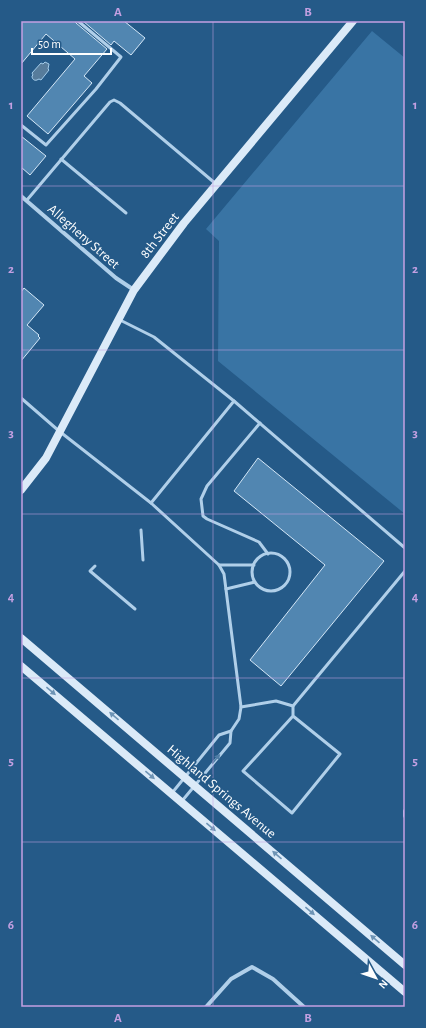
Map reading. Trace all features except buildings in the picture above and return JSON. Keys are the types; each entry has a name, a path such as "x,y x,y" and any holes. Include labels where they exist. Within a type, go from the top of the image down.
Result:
{"main road":[{"name":"8th Street","path":"21,490 46,458 134,290 184,223 354,21"},
{"name":"Highland Springs Avenue","path":"21,638 405,965"},
{"path":"21,666 405,992"}],"street":[{"name":"Allegheny Street","path":"21,196 116,278 134,290"},
{"path":"206,1007 231,978 252,967 273,979 304,1007"}],"lane":[{"path":"21,125 46,145 96,89 121,57 78,21"},
{"path":"27,200 110,102 114,100 120,103 217,185"},
{"path":"62,159 126,213"},
{"path":"118,319 154,337 234,401 405,548"},
{"path":"21,398 59,432 151,504 219,565 224,574 241,707 239,719 231,731 230,743 181,802"},
{"path":"151,504 234,401"},
{"path":"260,423 207,486 201,499 202,516 260,542 268,554"},
{"path":"141,530 143,560"},
{"path":"268,554 280,556 289,565 290,571 287,583 277,590 271,591 265,590 255,582 253,571 257,560 268,554"},
{"path":"219,565 254,565"},
{"path":"94,566 90,571 135,609"},
{"path":"293,716 340,754 292,813 243,771 293,716 293,706 405,571"},
{"path":"226,589 255,582"},
{"path":"241,707 276,701 293,706"},
{"path":"172,793 219,735 231,731"}],"shaded area":[{"path":"372,31 405,58 405,514 218,361 219,241 206,229"},
{"path":"45,62 49,64 49,70 41,80 34,80 32,78 32,73 41,63 43,64"}]}
